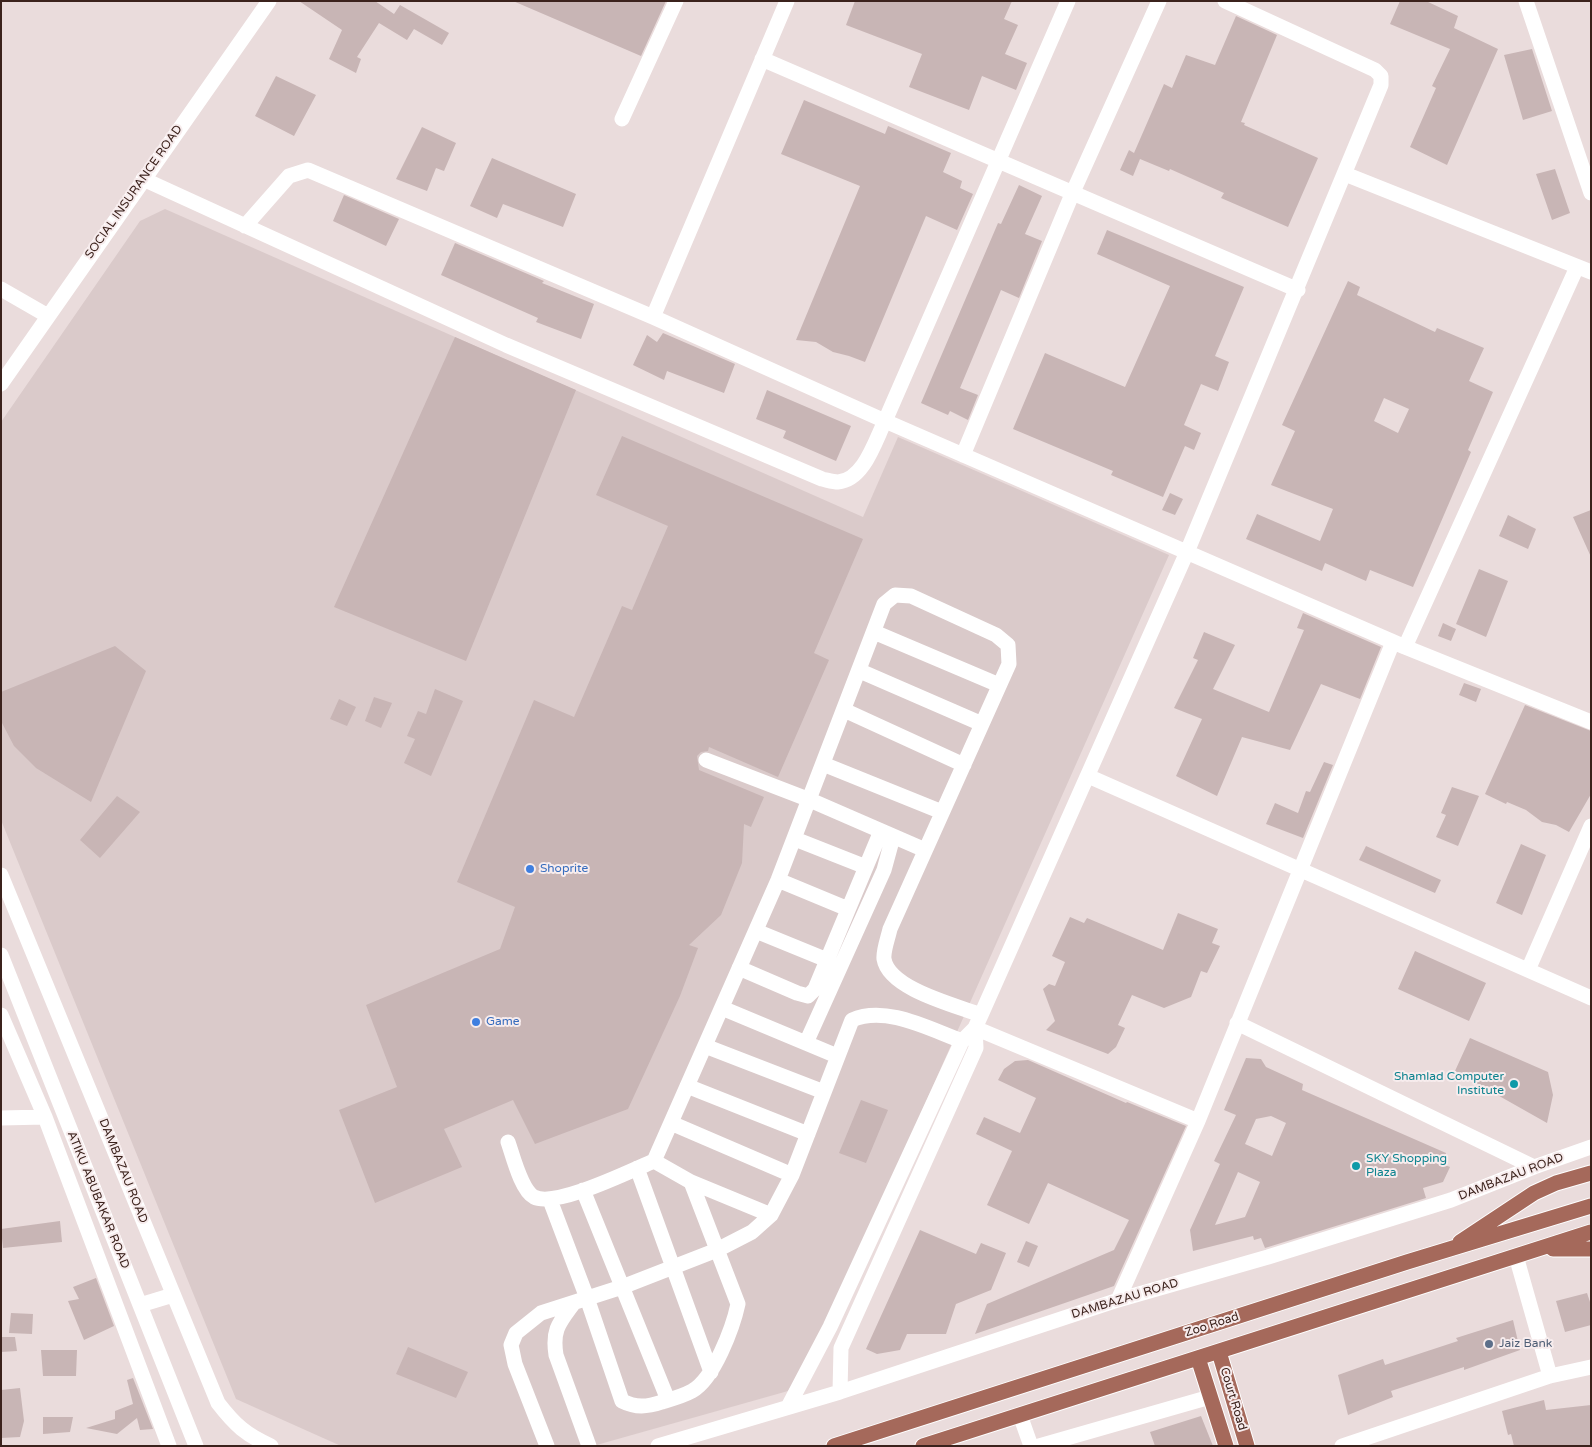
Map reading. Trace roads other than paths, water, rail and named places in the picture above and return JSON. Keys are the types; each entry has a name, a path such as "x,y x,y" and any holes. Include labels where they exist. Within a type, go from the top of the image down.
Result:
{"main road":[{"path":"1448,1250 1534,1194 1556,1183 1591,1173"},
{"name":"Zoo Road","path":"834,1446 1591,1206"},
{"path":"923,1446 1591,1232"},
{"path":"1536,1250 1591,1249"},
{"name":"Court Road","path":"1219,1352 1247,1446"},
{"name":"Court Road","path":"1198,1358 1226,1446"}],"street":[{"name":"SOCIAL INSURANCE ROAD","path":"1,384 142,179 269,1"},
{"path":"622,118 676,1"},
{"path":"653,318 787,1"},
{"path":"142,179 506,345 822,480 838,482 851,478 861,468 885,421 1068,1"},
{"path":"963,455 1073,192 1159,1"},
{"path":"788,1407 830,1327 962,1041 978,1021 1187,552 1382,85 1381,76 1375,70 1225,1"},
{"path":"1526,1 1591,193"},
{"path":"762,59 1298,290"},
{"path":"244,226 289,176 308,170 653,318 1399,644 1591,722"},
{"path":"1118,1300 1198,1121 1300,870 1399,644 1584,269 1345,174"},
{"path":"1,289 48,316"},
{"path":"508,1142 525,1188 534,1197 550,1200 583,1190 654,1162 795,840 884,604 895,595 911,596 996,635 1008,646 1009,664 890,929 884,957 888,972 901,983 978,1021 1198,1121"},
{"path":"874,632 999,685"},
{"path":"860,671 982,724"},
{"path":"844,710 964,765"},
{"path":"706,760 810,800 926,850"},
{"path":"823,764 942,812"},
{"path":"1088,776 1591,998"},
{"path":"1528,970 1591,826"},
{"path":"739,968 808,996 815,989 866,867 887,834"},
{"path":"806,1043 884,870 887,834"},
{"path":"795,840 866,867"},
{"name":"DAMBAZAU ROAD","path":"1,874 218,1404 231,1421 248,1435 271,1446"},
{"path":"778,880 848,909"},
{"path":"1,906 17,913"},
{"path":"756,931 827,960"},
{"name":"ATIKU ABUBAKAR ROAD","path":"1,955 196,1446"},
{"path":"722,1008 837,1056"},
{"path":"547,1446 515,1364 511,1345 516,1333 541,1313 622,1287 717,1250 752,1232 771,1215 792,1176 852,1020 864,1014 883,1014 962,1041"},
{"path":"1,1015 45,1117 169,1446"},
{"path":"840,1392 841,1348 976,1048 978,1021"},
{"path":"1237,1023 1534,1167"},
{"path":"705,1046 824,1092"},
{"path":"687,1086 808,1134"},
{"path":"1,1118 45,1117"},
{"path":"671,1123 792,1176"},
{"name":"DAMBAZAU ROAD","path":"658,1446 840,1392 1118,1300 1432,1206 1534,1167 1591,1148"},
{"path":"654,1162 691,1182 771,1215"},
{"path":"637,1168 672,1269 711,1372"},
{"path":"550,1200 580,1301 622,1401 648,1407 693,1391 711,1372 735,1319 738,1304 691,1182"},
{"path":"583,1190 668,1400"},
{"path":"1516,1256 1550,1376"},
{"path":"140,1305 174,1295"},
{"path":"580,1301 558,1324 553,1340 556,1355 589,1446"},
{"path":"1342,1446 1550,1376 1591,1367"},
{"path":"1039,1446 1210,1397"},
{"path":"1020,1415 1031,1446"}],"place":[{"name":"Shoprite","path":"530,869"},
{"name":"Game","path":"476,1022"},
{"name":"Shamlad Computer Institute","path":"1514,1084"},
{"name":"SKY Shopping Plaza","path":"1356,1166"},
{"name":"Jaiz Bank","path":"1489,1344"}]}
